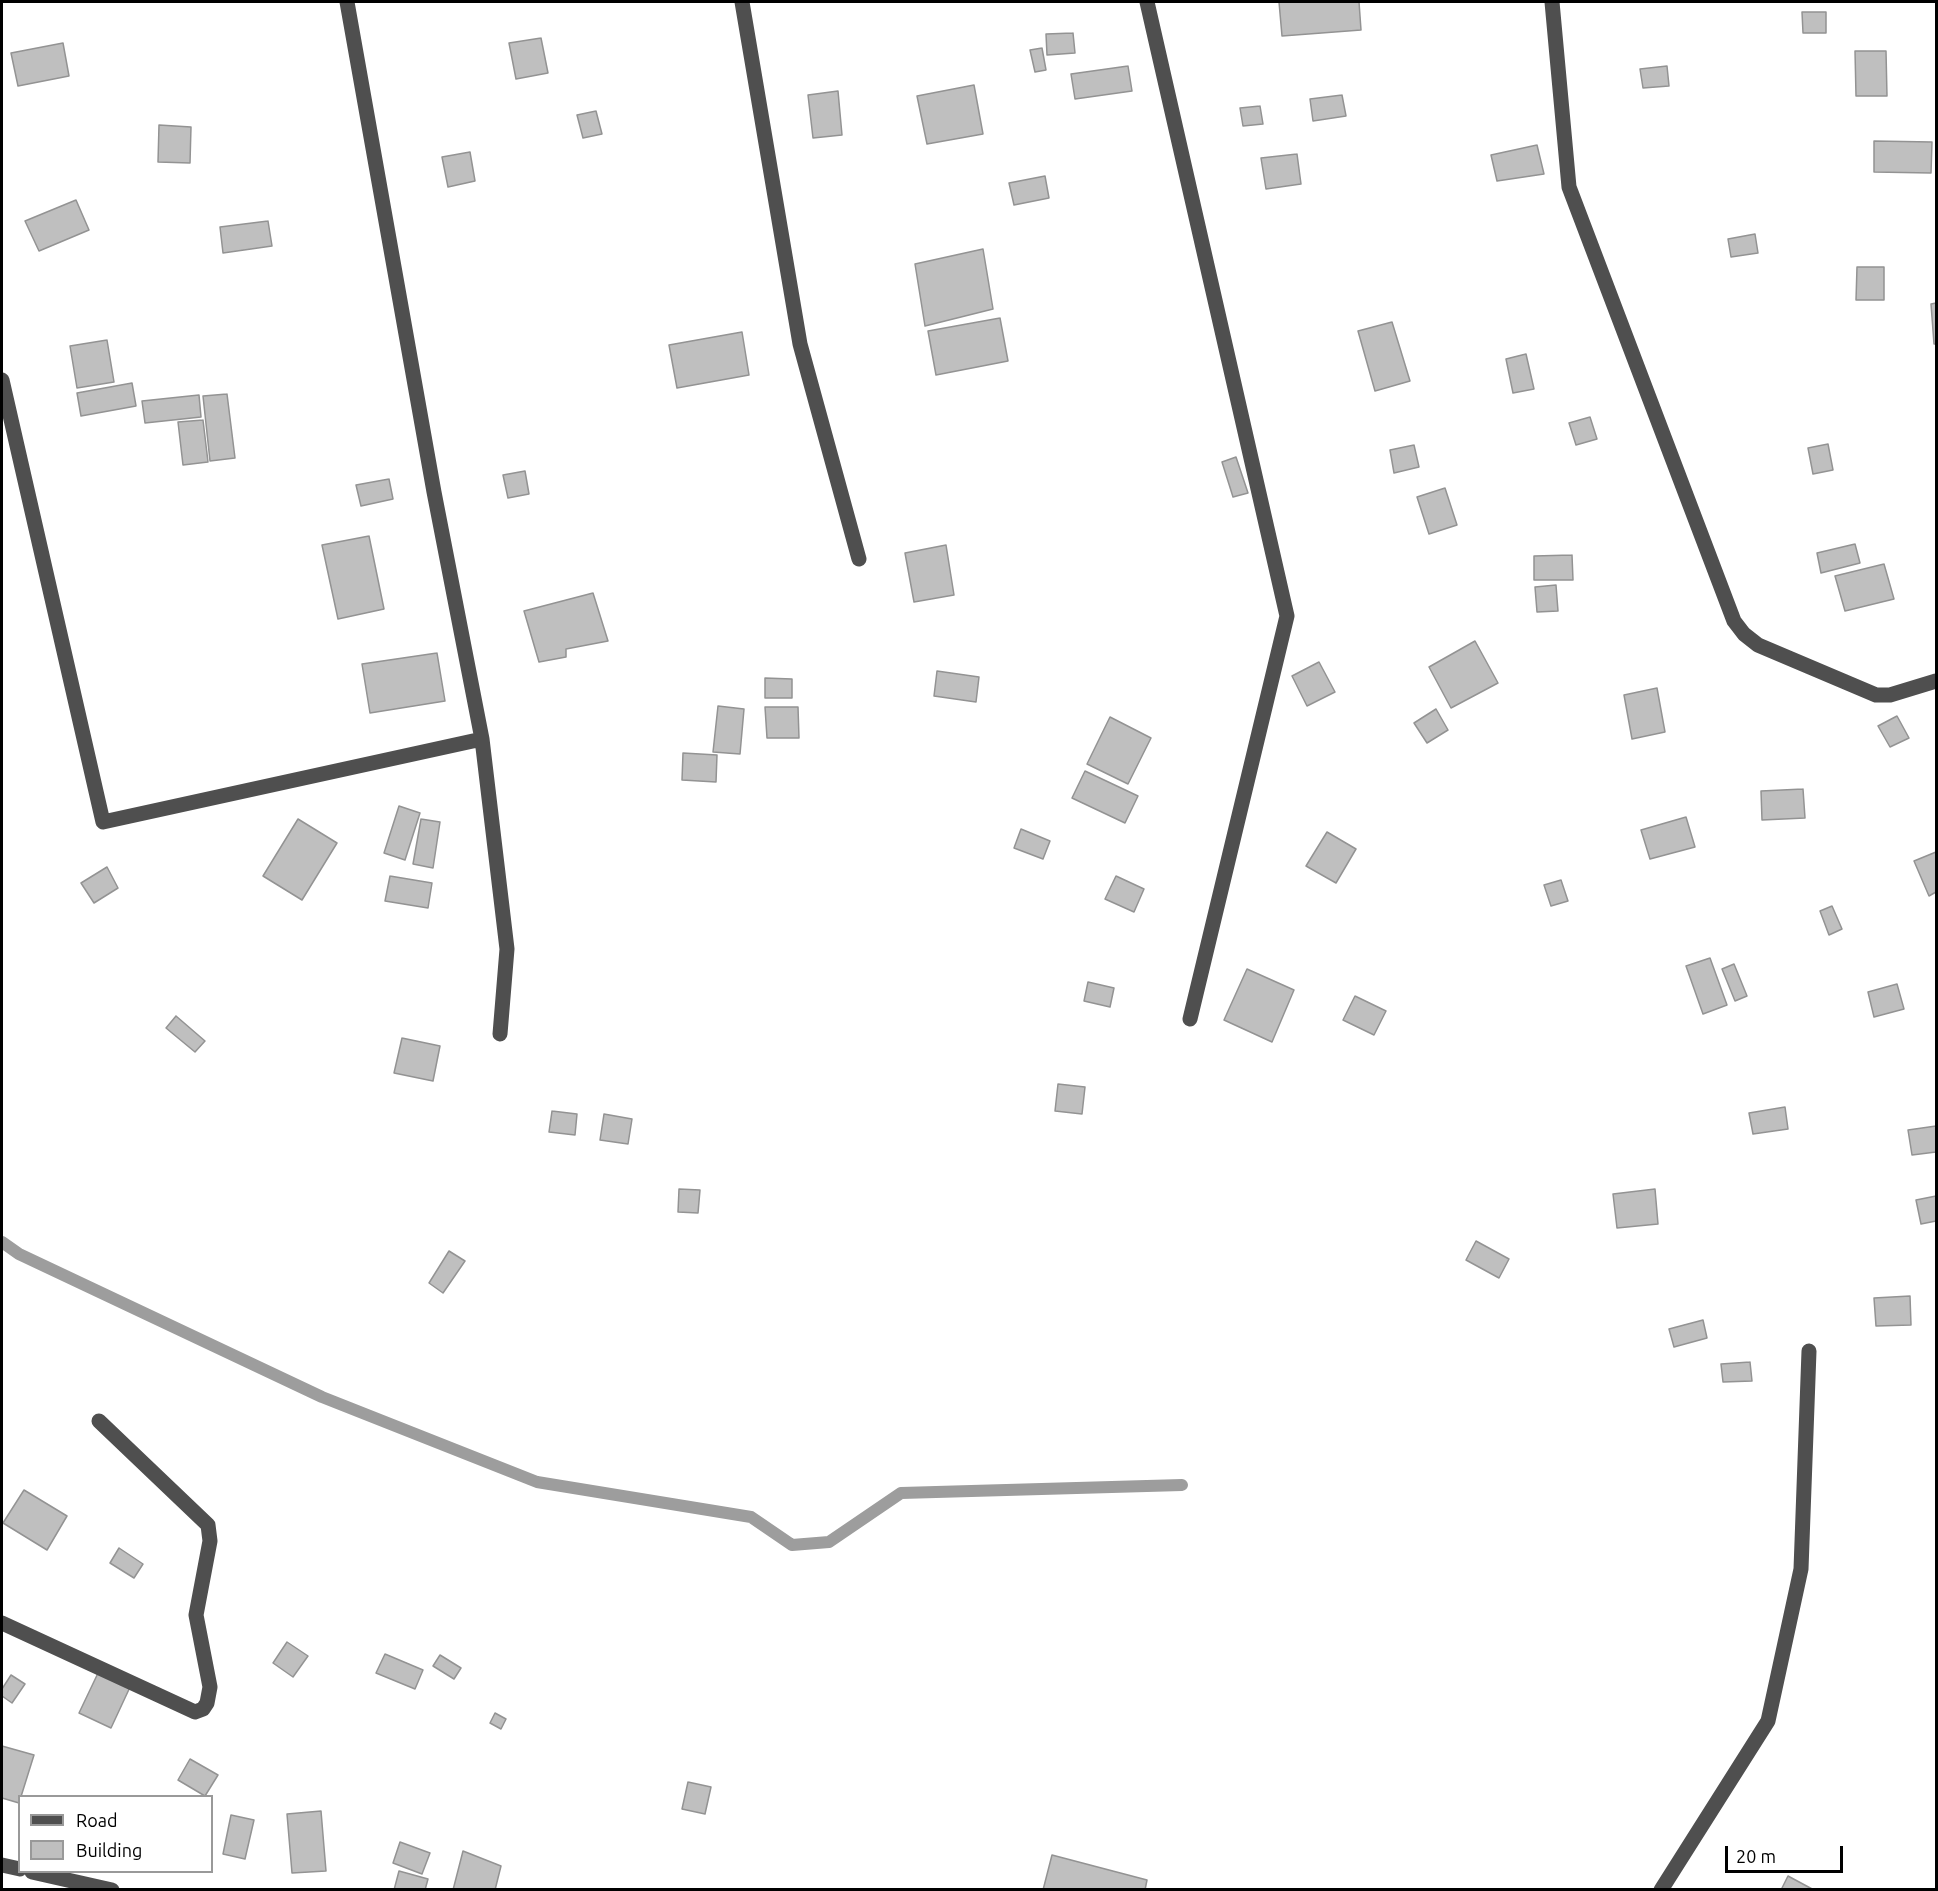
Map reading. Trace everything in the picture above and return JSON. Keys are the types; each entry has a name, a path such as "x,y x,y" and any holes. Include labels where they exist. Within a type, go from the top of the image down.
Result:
{"street":[{"path":"347,2 432,480 482,739 507,949 501,1034"},
{"path":"742,2 800,344 859,559"},
{"path":"1147,2 1287,616 1190,1019"},
{"path":"1552,2 1569,187 1734,621 1744,634 1758,645 1876,695 1890,695 1936,681"},
{"path":"2,380 103,822 482,739"},
{"path":"1661,1890 1768,1721 1801,1569 1809,1351"},
{"path":"2,1623 195,1712 203,1709 207,1703 210,1687 196,1615 210,1541 208,1525 99,1421"},
{"path":"2,1865 18,1869"},
{"path":"36,1873 112,1890"}],"building":[{"path":"1279,2 1359,2 1361,30 1282,36"},
{"path":"1802,12 1826,12 1826,33 1803,33"},
{"path":"1073,33 1075,53 1047,55 1046,34"},
{"path":"541,38 548,73 516,79 509,43"},
{"path":"63,43 69,76 18,86 11,53"},
{"path":"1042,48 1046,70 1035,72 1030,50"},
{"path":"1855,51 1886,51 1887,96 1856,96"},
{"path":"1128,66 1132,91 1075,99 1071,74"},
{"path":"1667,66 1669,86 1643,88 1640,69"},
{"path":"974,85 983,134 927,144 917,96"},
{"path":"838,91 842,135 813,138 808,95"},
{"path":"1342,95 1346,116 1313,121 1310,99"},
{"path":"1260,106 1263,124 1243,126 1240,108"},
{"path":"596,111 602,134 583,138 577,115"},
{"path":"159,125 191,127 190,163 158,162"},
{"path":"1874,141 1932,142 1931,173 1874,172"},
{"path":"1537,145 1544,174 1497,181 1491,155"},
{"path":"470,152 475,181 448,187 442,157"},
{"path":"1297,154 1301,184 1266,189 1261,158"},
{"path":"1045,176 1049,198 1014,205 1009,183"},
{"path":"76,200 89,230 39,251 25,221"},
{"path":"268,221 272,246 223,253 220,227"},
{"path":"1755,234 1758,253 1731,257 1728,239"},
{"path":"983,249 993,309 925,326 915,264"},
{"path":"1857,267 1884,267 1884,300 1856,300"},
{"path":"1936,303 1936,344 1934,344 1931,304"},
{"path":"1000,318 1008,361 936,375 928,331"},
{"path":"1392,322 1410,381 1375,391 1358,331"},
{"path":"742,332 749,375 677,388 669,345"},
{"path":"107,340 114,382 77,388 70,346"},
{"path":"1526,354 1534,389 1513,393 1506,359"},
{"path":"132,383 136,406 81,416 77,393"},
{"path":"227,394 235,458 210,461 203,396"},
{"path":"199,395 201,417 145,423 142,401"},
{"path":"1590,417 1597,439 1576,445 1569,423"},
{"path":"203,420 208,462 183,465 178,422"},
{"path":"1828,444 1833,470 1813,474 1808,448"},
{"path":"1414,445 1419,467 1394,473 1390,450"},
{"path":"1236,457 1248,493 1233,497 1222,462"},
{"path":"525,471 529,494 508,498 503,475"},
{"path":"389,479 393,499 361,506 356,485"},
{"path":"1445,488 1457,525 1429,534 1417,497"},
{"path":"369,536 384,609 338,619 322,545"},
{"path":"1855,544 1860,563 1821,573 1817,553"},
{"path":"946,545 954,595 914,602 905,553"},
{"path":"1572,555 1573,580 1534,580 1534,556"},
{"path":"1884,564 1894,599 1845,611 1835,576"},
{"path":"1556,585 1558,611 1537,612 1535,587"},
{"path":"593,593 608,641 566,649 566,657 539,662 524,611"},
{"path":"1475,641 1498,683 1451,708 1429,667"},
{"path":"437,653 445,701 370,713 362,664"},
{"path":"1319,662 1335,692 1307,706 1292,676"},
{"path":"937,671 979,677 976,702 934,696"},
{"path":"765,678 792,679 792,698 765,698"},
{"path":"1657,688 1665,732 1632,739 1624,695"},
{"path":"718,706 744,709 740,754 713,752"},
{"path":"765,707 798,707 799,738 767,738"},
{"path":"1436,709 1448,730 1427,743 1414,723"},
{"path":"1897,716 1909,738 1890,747 1878,726"},
{"path":"1110,717 1151,738 1128,784 1087,764"},
{"path":"683,753 717,755 716,782 682,780"},
{"path":"1085,771 1138,796 1125,823 1072,798"},
{"path":"1803,789 1805,818 1762,820 1761,791"},
{"path":"399,806 420,813 405,860 384,853"},
{"path":"1686,817 1695,847 1650,859 1641,830"},
{"path":"298,819 337,843 302,900 263,876"},
{"path":"421,819 440,822 433,868 413,864"},
{"path":"1021,829 1050,841 1043,859 1014,848"},
{"path":"1327,832 1356,849 1336,883 1306,866"},
{"path":"1936,852 1936,892 1929,896 1914,861"},
{"path":"107,867 118,888 94,903 81,883"},
{"path":"390,876 432,883 428,908 385,901"},
{"path":"1116,876 1144,889 1134,912 1105,899"},
{"path":"1561,880 1568,901 1551,906 1544,885"},
{"path":"1832,906 1842,929 1829,935 1820,911"},
{"path":"1710,958 1727,1005 1703,1014 1686,966"},
{"path":"1734,964 1747,996 1735,1001 1722,969"},
{"path":"1247,969 1294,990 1272,1042 1224,1020"},
{"path":"1088,982 1114,988 1110,1007 1084,1001"},
{"path":"1897,984 1904,1009 1874,1017 1868,992"},
{"path":"1355,996 1386,1011 1374,1035 1343,1020"},
{"path":"176,1016 205,1041 195,1052 166,1028"},
{"path":"402,1038 440,1046 433,1081 394,1073"},
{"path":"1058,1084 1085,1087 1082,1114 1055,1111"},
{"path":"1785,1107 1788,1129 1753,1134 1749,1113"},
{"path":"552,1111 577,1114 575,1135 549,1132"},
{"path":"604,1114 632,1119 628,1144 600,1140"},
{"path":"1936,1126 1936,1152 1912,1155 1908,1130"},
{"path":"679,1189 700,1190 698,1213 678,1212"},
{"path":"1655,1189 1658,1224 1617,1228 1613,1194"},
{"path":"1936,1196 1936,1221 1921,1224 1916,1200"},
{"path":"1476,1241 1509,1259 1499,1278 1466,1260"},
{"path":"449,1251 465,1261 443,1293 429,1283"},
{"path":"1910,1296 1911,1325 1876,1326 1874,1298"},
{"path":"1703,1320 1707,1338 1674,1347 1669,1329"},
{"path":"1750,1362 1752,1381 1723,1382 1721,1364"},
{"path":"24,1490 67,1516 47,1550 3,1523"},
{"path":"119,1548 143,1564 134,1578 110,1563"},
{"path":"287,1642 308,1656 293,1677 273,1663"},
{"path":"385,1654 423,1670 415,1689 376,1673"},
{"path":"440,1655 461,1668 454,1679 433,1666"},
{"path":"99,1671 131,1685 111,1728 79,1713"},
{"path":"11,1675 25,1684 12,1703 2,1696 2,1689"},
{"path":"495,1713 506,1719 501,1729 490,1723"},
{"path":"2,1746 34,1755 22,1795 18,1795 18,1803 2,1798"},
{"path":"190,1759 218,1775 206,1795 178,1780"},
{"path":"688,1782 711,1787 705,1814 682,1809"},
{"path":"321,1811 326,1871 292,1873 287,1814"},
{"path":"231,1815 254,1820 245,1859 223,1854"},
{"path":"400,1842 430,1853 422,1874 393,1863"},
{"path":"463,1851 501,1866 495,1890 453,1890"},
{"path":"1052,1855 1147,1880 1145,1890 1043,1890"},
{"path":"399,1871 428,1879 425,1890 394,1890"},
{"path":"1788,1876 1814,1890 1781,1890"}],"waterway":[{"path":"2,1242 19,1254 322,1397 537,1482 751,1517 792,1545 829,1542 901,1493 1182,1485"}]}
